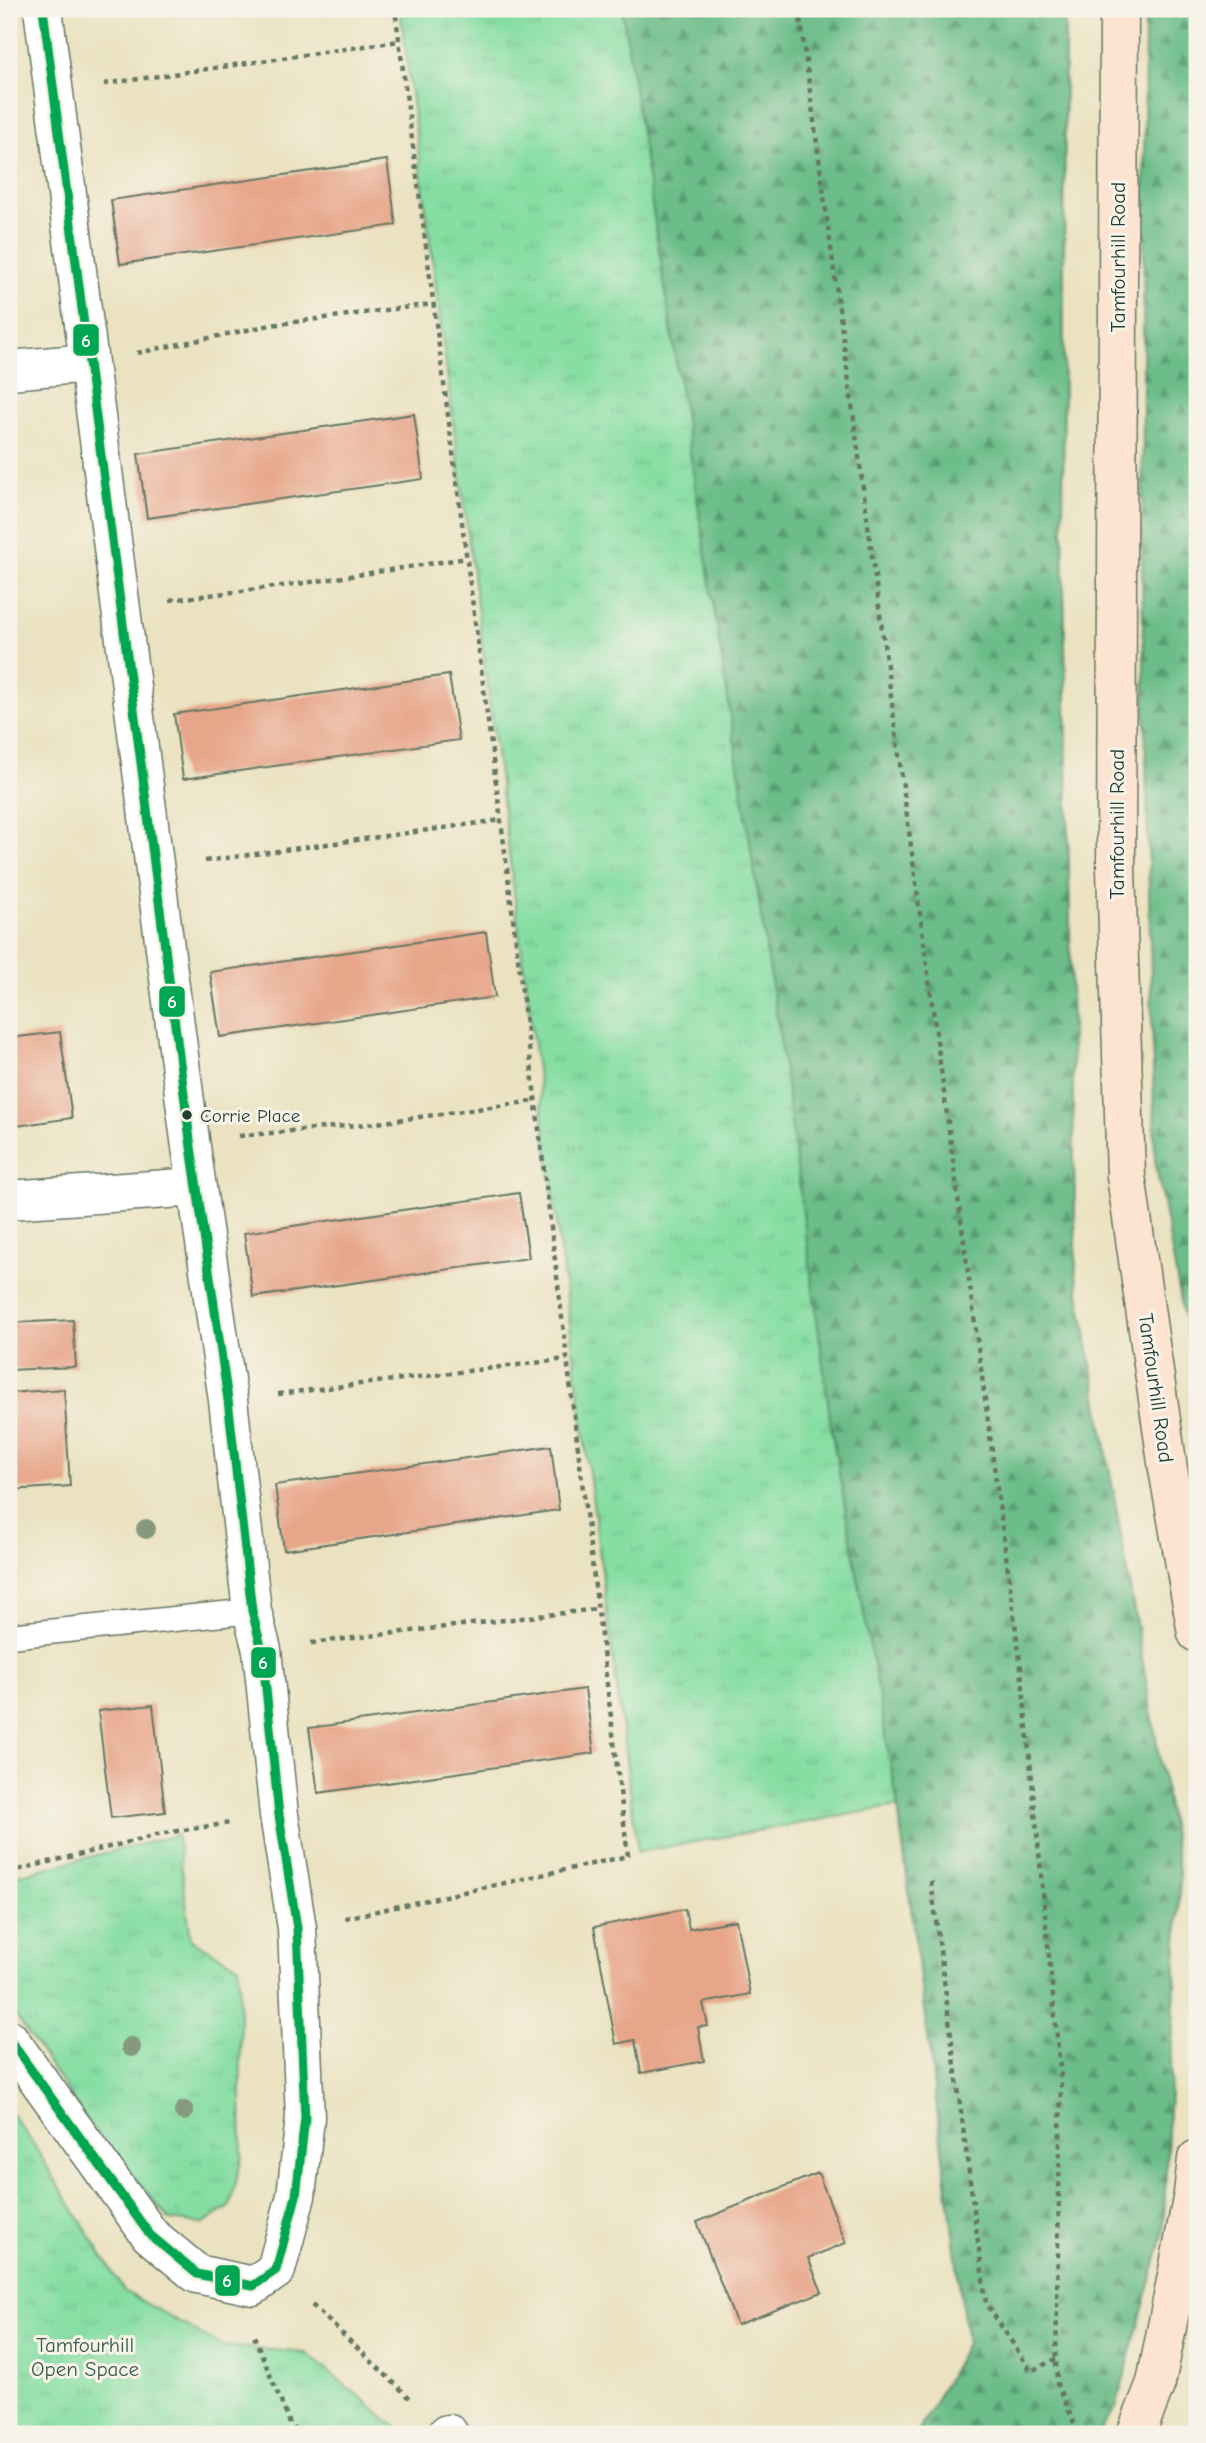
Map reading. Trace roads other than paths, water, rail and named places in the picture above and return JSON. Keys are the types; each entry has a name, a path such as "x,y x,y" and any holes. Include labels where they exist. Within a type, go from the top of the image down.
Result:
{"main road":[{"name":"Tamfourhill Road","path":"1119,9 1116,869 1126,1176 1168,1469 1197,1633"},
{"path":"1136,2434 1156,2383 1193,2193 1197,2159"}],"street":[{"path":"9,2039 150,2235 197,2274 264,2278 296,2196 305,2118 297,1928 279,1815 262,1650 252,1611 228,1400 196,1186 43,9"},
{"path":"9,370 89,363"},
{"path":"9,1200 196,1186"}],"lane":[{"path":"9,1636 252,1611"}],"place":[{"name":"Corrie Place","path":"187,1115"}],"park label":[{"name":"Tamfourhill Open Space","path":"85,2357"}]}
